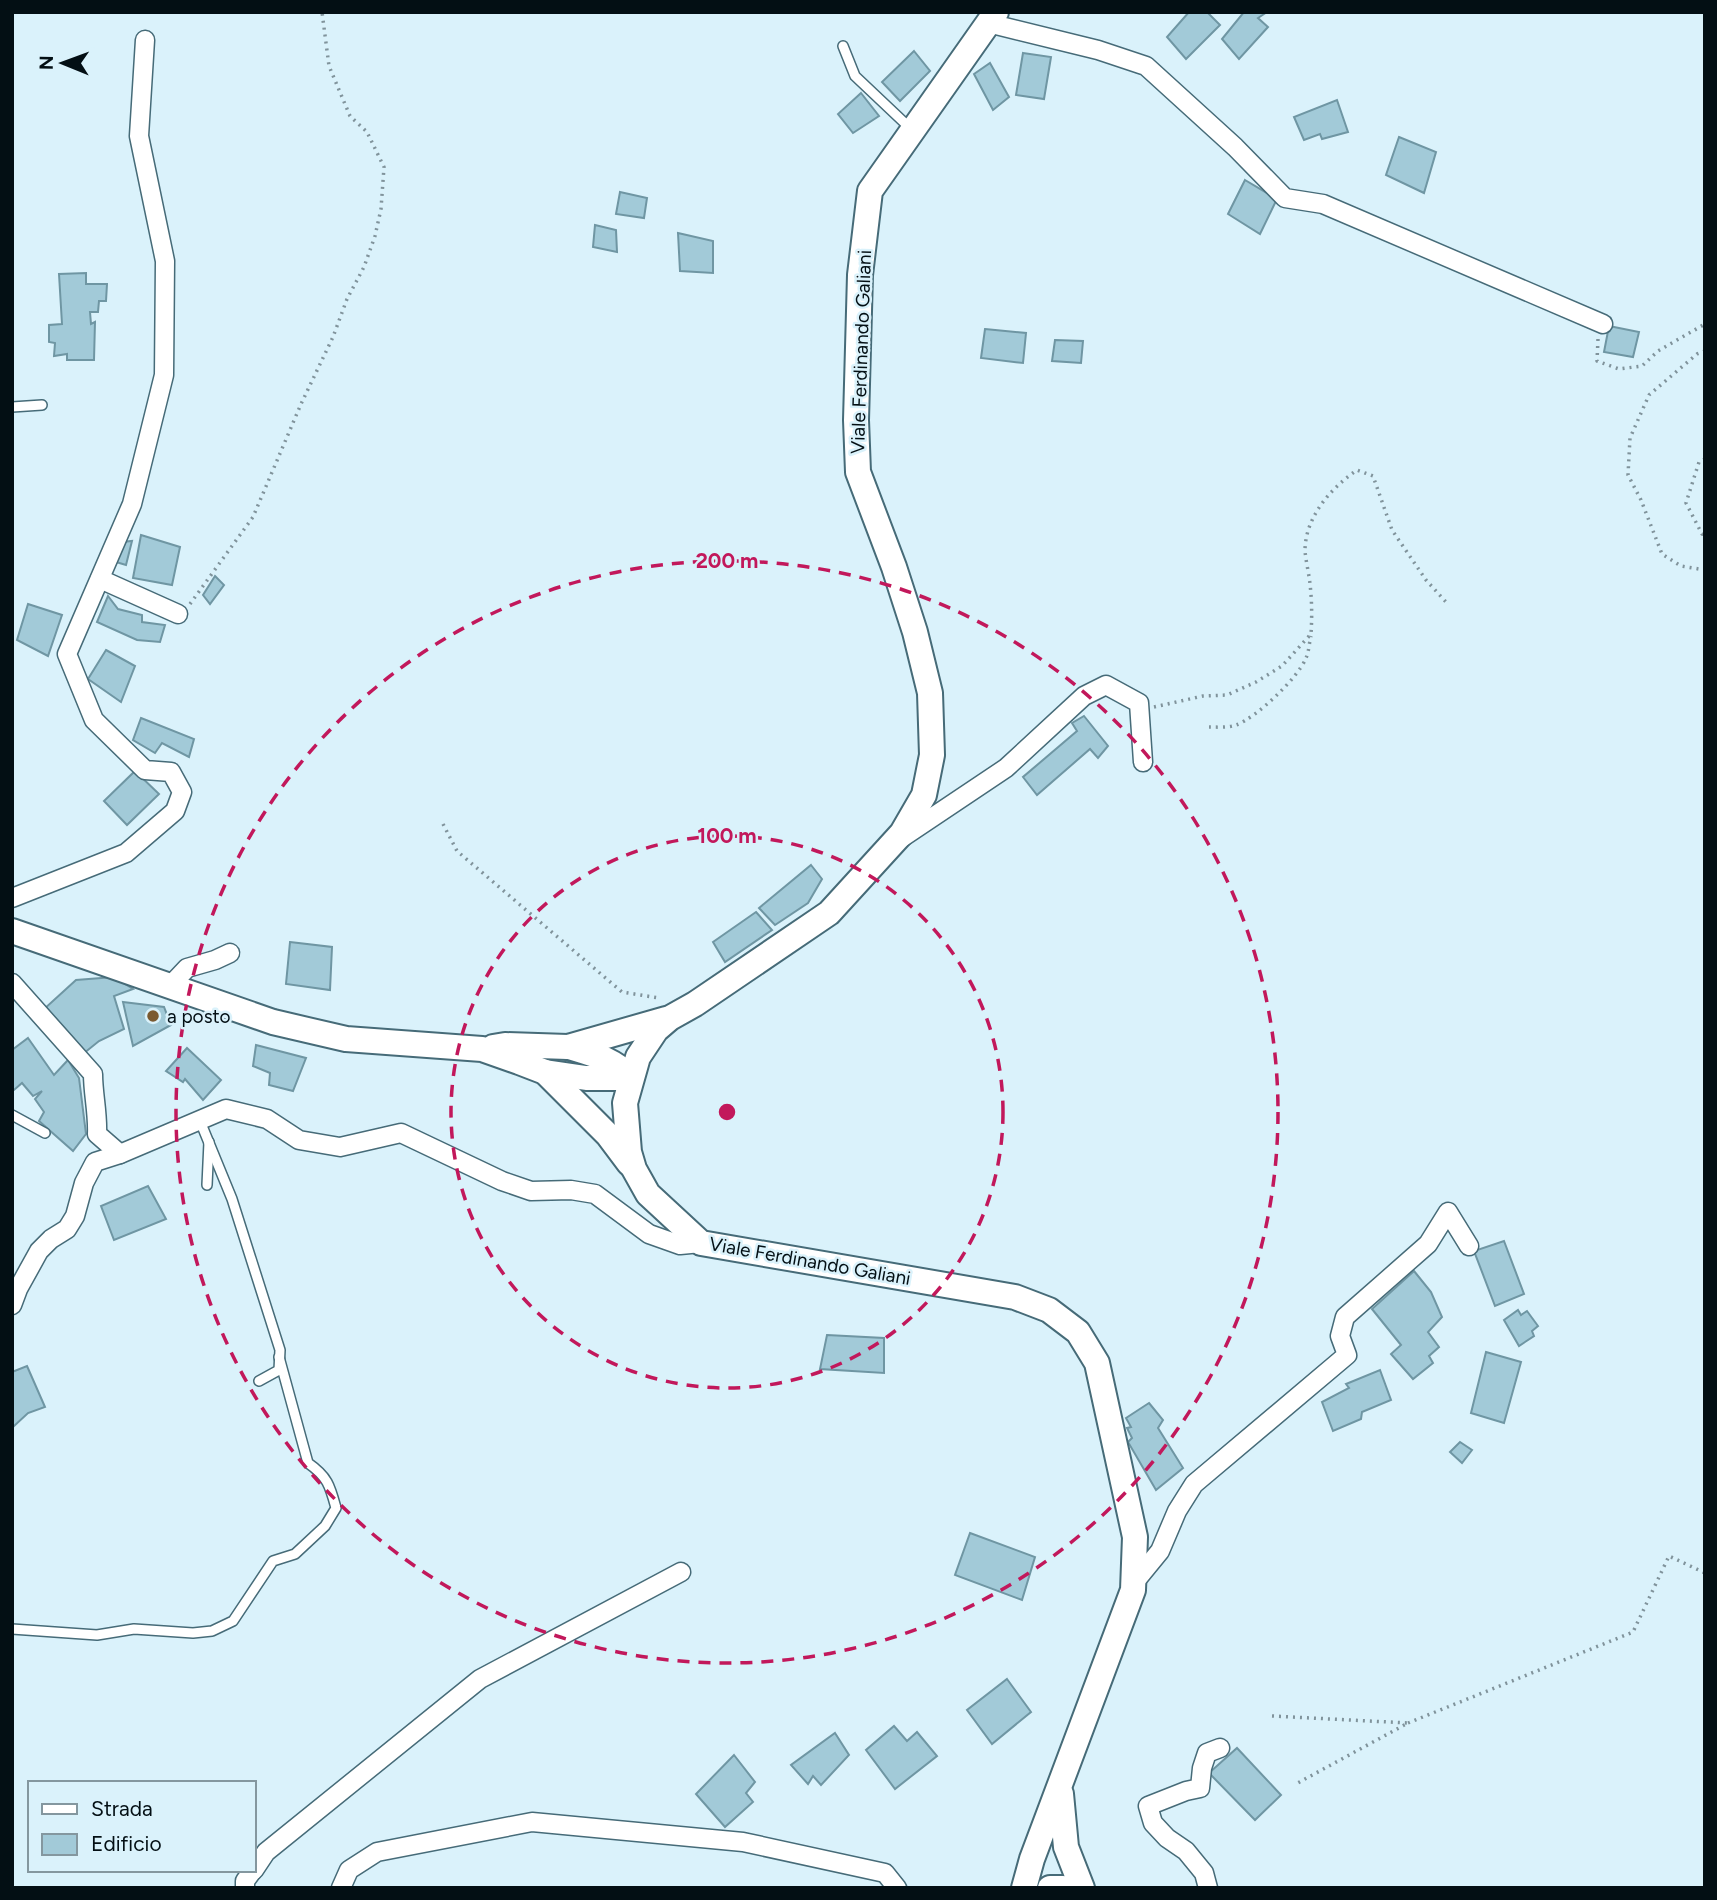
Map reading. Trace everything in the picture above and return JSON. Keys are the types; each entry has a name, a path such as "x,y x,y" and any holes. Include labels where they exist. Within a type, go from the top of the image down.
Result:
{"main road":[{"name":"Viale Ferdinando Galiani","path":"992,18 870,191 860,275 856,420 858,472 898,580 930,693 932,755 924,795 902,833 829,913 670,1018 645,1043 631,1078 625,1103 628,1152 634,1170 648,1194 701,1242 1015,1297 1049,1310 1078,1332 1097,1363 1135,1537 1133,1590 1032,1859 1024,1888"},
{"path":"12,931 273,1022 346,1040 482,1049 505,1045 568,1047 600,1056 623,1069 631,1078"},
{"path":"568,1047 670,1018"},
{"path":"482,1049 544,1072 586,1078 631,1078"},
{"path":"544,1072 608,1135 634,1170"},
{"path":"1060,1787 1066,1847 1082,1888"},
{"path":"1050,1888 1063,1888"}],"street":[{"path":"992,18 1146,66 1235,147 1285,198 1323,204 1603,324"},
{"path":"12,898 126,853 175,811 181,792 171,772 145,770 94,720 67,654 132,504 164,375 165,261 139,136 145,40"},
{"path":"100,579 178,614"},
{"path":"891,845 1006,768 1084,696 1107,685 1139,703 1143,762"},
{"path":"170,986 187,968 230,953"},
{"path":"12,983 93,1074 93,1099 98,1116 97,1134 120,1154"},
{"path":"12,1305 39,1251 67,1229 75,1216 84,1183 95,1162 226,1109 267,1119 299,1140 340,1147 401,1133 502,1181 530,1191 571,1190 595,1194 649,1234 680,1245 701,1242"},
{"path":"1133,1584 1160,1551 1177,1511 1194,1484 1347,1355 1340,1336 1345,1317 1428,1244 1448,1212 1469,1246"},
{"path":"256,1867 267,1852 480,1679 681,1572"},
{"path":"1208,1888 1203,1872 1186,1851 1167,1838 1153,1823 1148,1806 1200,1788 1202,1768 1208,1753 1220,1748"},
{"path":"341,1888 349,1870 377,1852 532,1822 743,1842 885,1873 897,1888"},
{"path":"245,1888 253,1872"}],"lane":[{"path":"843,46 855,76 911,130"},
{"path":"12,407 42,405"},
{"path":"12,1115 45,1133"},
{"path":"200,1121 227,1186 280,1350 279,1370 259,1381"},
{"path":"207,1185 209,1141"},
{"path":"12,1629 97,1635 134,1629 192,1633 212,1631 233,1621 273,1561 295,1554 325,1526 335,1508 330,1483 308,1463 279,1357"}],"path":[{"path":"178,614 191,603 253,517 376,236 384,167 368,132 350,116 329,66 322,12"},
{"path":"1603,324 1596,345 1597,361 1619,369 1642,366 1658,351 1705,324"},
{"path":"1705,351 1697,354 1649,395 1630,438 1628,475 1662,554 1681,566 1705,570"},
{"path":"1705,458 1699,462 1686,503 1705,535"},
{"path":"1209,727 1236,725 1252,716 1293,677 1306,658 1311,634 1312,606 1305,550 1309,528 1323,501 1357,470 1373,477 1392,530 1426,580 1446,602"},
{"path":"1140,713 1203,696 1227,695 1256,682 1282,666 1311,634"},
{"path":"443,824 457,851 622,992 695,1004"},
{"path":"1294,1785 1408,1723 1633,1632 1669,1556 1705,1573"},
{"path":"1272,1716 1408,1723"}],"building":[{"path":"1189,12 1207,12 1220,25 1186,59 1167,37"},
{"path":"1244,12 1267,12 1258,18 1268,27 1239,59 1222,39"},
{"path":"914,51 930,71 900,101 882,82"},
{"path":"1023,53 1051,57 1044,99 1016,95"},
{"path":"990,63 1009,97 993,110 974,74"},
{"path":"861,93 879,116 853,133 838,114"},
{"path":"1337,100 1348,132 1322,139 1320,134 1304,140 1294,117"},
{"path":"1399,137 1436,152 1424,193 1386,175"},
{"path":"1245,180 1277,199 1260,234 1228,214"},
{"path":"620,192 647,198 644,218 616,214"},
{"path":"595,225 616,230 617,252 593,247"},
{"path":"678,233 713,241 713,273 680,271"},
{"path":"86,273 86,284 107,284 106,301 99,301 98,312 90,312 91,324 95,322 94,360 67,360 67,354 54,356 55,343 49,342 49,325 62,324 59,274"},
{"path":"1609,326 1639,332 1633,357 1604,352"},
{"path":"985,329 1026,333 1023,363 981,358"},
{"path":"1055,340 1083,341 1081,363 1052,361"},
{"path":"141,535 180,547 172,585 133,578"},
{"path":"132,541 126,565 116,562 122,542"},
{"path":"215,576 224,585 210,604 203,595"},
{"path":"108,596 118,609 142,615 142,622 165,625 160,642 137,640 97,622"},
{"path":"28,604 62,615 48,656 17,640"},
{"path":"106,650 135,666 121,702 88,679"},
{"path":"1084,716 1108,746 1098,758 1090,749 1037,795 1023,777 1077,731 1072,723"},
{"path":"141,718 194,739 189,757 162,743 155,753 133,740"},
{"path":"135,771 159,794 127,825 104,801"},
{"path":"811,865 822,879 808,903 775,925 759,908"},
{"path":"756,912 772,930 725,962 713,942"},
{"path":"290,942 332,947 330,990 286,984"},
{"path":"114,977 133,989 114,996 124,1029 99,1041 83,1054 43,1010 76,980"},
{"path":"123,1002 164,1007 171,1025 133,1046"},
{"path":"28,1038 54,1075 68,1060 79,1078 86,1134 73,1151 39,1121 44,1112 35,1099 42,1091 33,1096 22,1083 14,1090 12,1088 12,1050"},
{"path":"256,1045 306,1058 293,1091 269,1085 270,1073 253,1066"},
{"path":"187,1048 221,1080 203,1100 185,1079 183,1082 166,1071"},
{"path":"148,1186 166,1219 114,1240 101,1206"},
{"path":"1504,1241 1524,1294 1495,1306 1474,1251"},
{"path":"1414,1271 1431,1292 1442,1317 1428,1332 1439,1347 1429,1356 1433,1363 1413,1379 1391,1354 1401,1345 1372,1309"},
{"path":"1518,1310 1521,1315 1527,1311 1538,1326 1532,1331 1534,1336 1519,1346 1504,1320"},
{"path":"827,1335 884,1338 884,1373 820,1369"},
{"path":"1486,1352 1521,1362 1504,1423 1471,1413"},
{"path":"27,1366 45,1407 28,1413 13,1427 12,1372"},
{"path":"1380,1370 1391,1400 1362,1412 1361,1419 1333,1431 1322,1402 1349,1388 1346,1384"},
{"path":"1149,1403 1163,1420 1158,1428 1183,1468 1156,1490 1128,1442 1132,1438 1127,1428 1131,1427 1126,1418"},
{"path":"1460,1442 1472,1450 1462,1463 1450,1452"},
{"path":"970,1533 1035,1557 1022,1600 955,1575"},
{"path":"1007,1679 1031,1712 992,1744 967,1710"},
{"path":"894,1726 907,1741 917,1732 937,1756 895,1789 866,1750"},
{"path":"835,1733 849,1755 821,1785 813,1776 808,1784 791,1765"},
{"path":"1237,1748 1281,1795 1255,1820 1209,1773"},
{"path":"734,1755 755,1782 746,1793 753,1802 725,1827 696,1794"}],"place":[{"name":"a posto","path":"153,1016"}]}
